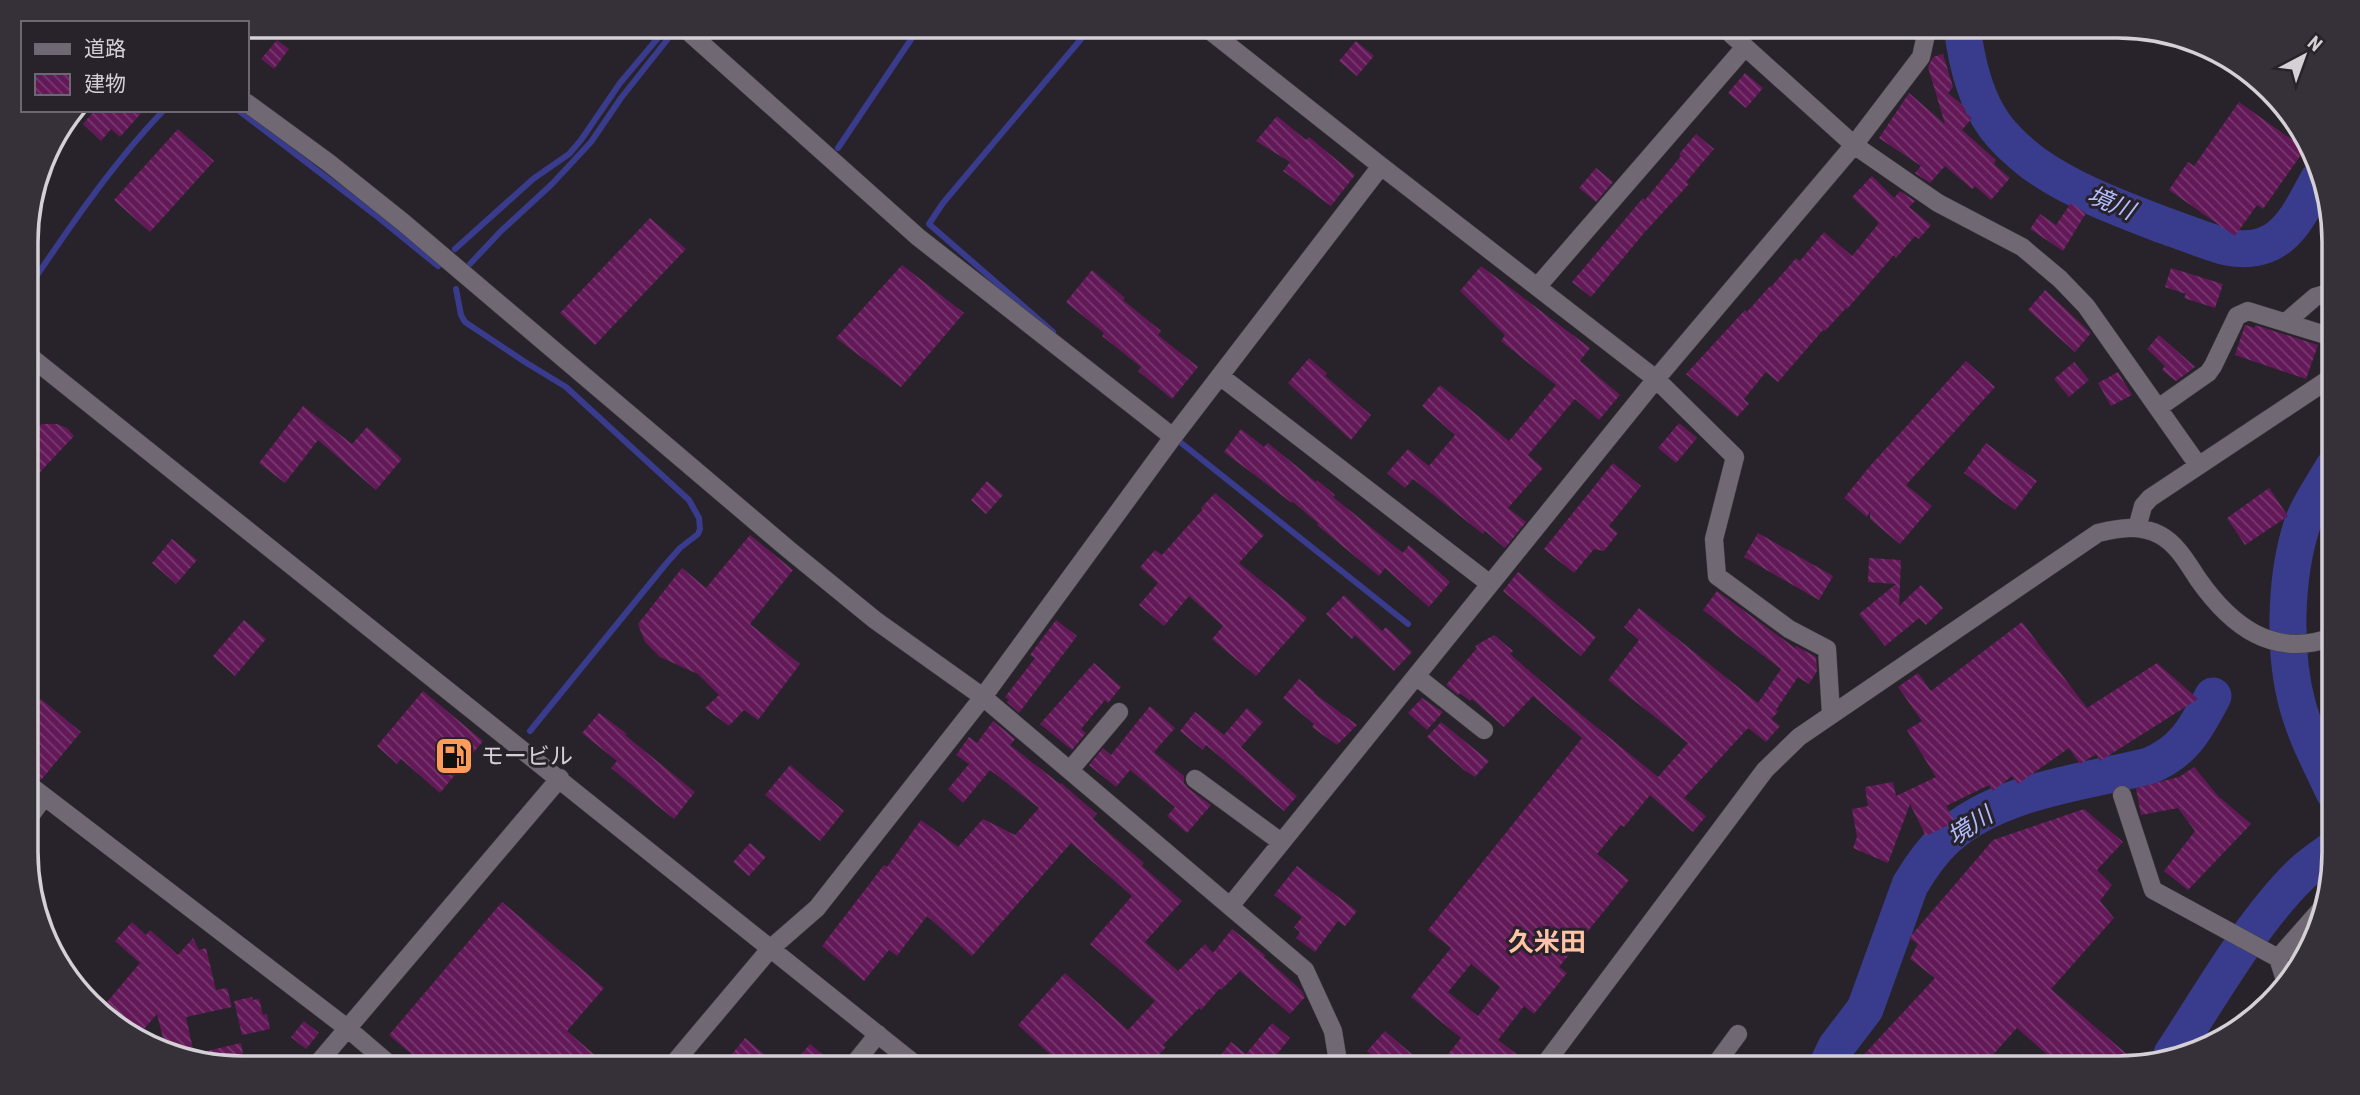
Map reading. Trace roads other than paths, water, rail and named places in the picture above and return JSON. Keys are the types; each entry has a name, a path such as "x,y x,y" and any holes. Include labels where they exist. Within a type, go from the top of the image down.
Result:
{"street":[{"path":"696,39 918,237 1173,437"},
{"path":"1220,39 1656,379 1735,457 1714,539 1717,576 1789,629 1827,649 1831,714"},
{"path":"1736,39 1854,145 1938,203 2022,247 2041,263 2086,306 2198,465"},
{"path":"1231,905 1656,379 1854,145 1921,57 1925,39"},
{"path":"1537,287 1745,47"},
{"path":"248,104 319,155 404,223 856,604 983,696 1231,905 1305,970 1334,1031 1337,1056"},
{"path":"679,1056 770,949 817,908 983,696 1173,437 1381,166"},
{"path":"2286,322 2315,297 2322,295"},
{"path":"2158,408 2208,373 2237,316 2248,311 2322,334"},
{"path":"39,364 906,1056"},
{"path":"1220,376 1490,584"},
{"path":"2137,528 2143,506 2150,498 2322,384"},
{"path":"1551,1056 1765,770 1799,737 2098,533 2118,528 2137,528 2160,535 2185,559 2217,604 2253,634 2270,640 2308,643 2322,640"},
{"path":"1416,676 1484,730"},
{"path":"1070,770 1119,712"},
{"path":"324,1056 560,778"},
{"path":"1195,779 1282,842"},
{"path":"39,793 347,1028 380,1056"},
{"path":"2122,794 2153,890 2274,955 2282,973"},
{"path":"39,804 44,797"},
{"path":"2274,955 2310,920"},
{"path":"860,1056 878,1034"},
{"path":"1722,1056 1738,1034"}],"waterway":[{"path":"455,249 533,179 569,154 620,83 657,39"},
{"path":"470,264 591,142 621,98 668,39"},
{"path":"838,148 911,39"},
{"path":"1053,332 929,224 943,203 1081,39"},
{"name":"境川","path":"1964,39 1977,91 1999,131 2033,163 2096,198 2216,244 2250,248 2265,245 2283,234 2303,208 2314,187"},
{"path":"39,272 109,174 162,112"},
{"path":"241,112 438,266"},
{"path":"456,289 465,322 566,387 689,500 699,518 698,534 680,548 665,565 530,731"},
{"path":"1175,438 1408,624"},
{"name":"境川","path":"2322,486 2305,518 2296,546 2288,616 2293,686 2309,739 2322,767"},
{"name":"境川","path":"1832,1056 1865,1009 1910,885 1926,860 1946,838 1967,822 2015,799 2069,783 2149,766 2161,760 2188,738 2213,696"},
{"path":"2313,746 2322,742"},
{"name":"境川","path":"2176,1048 2265,915 2300,875 2322,857"}],"place":[{"name":"モービル","path":"454,756"}],"district":[{"name":"久米田","path":"1547,942"}]}
